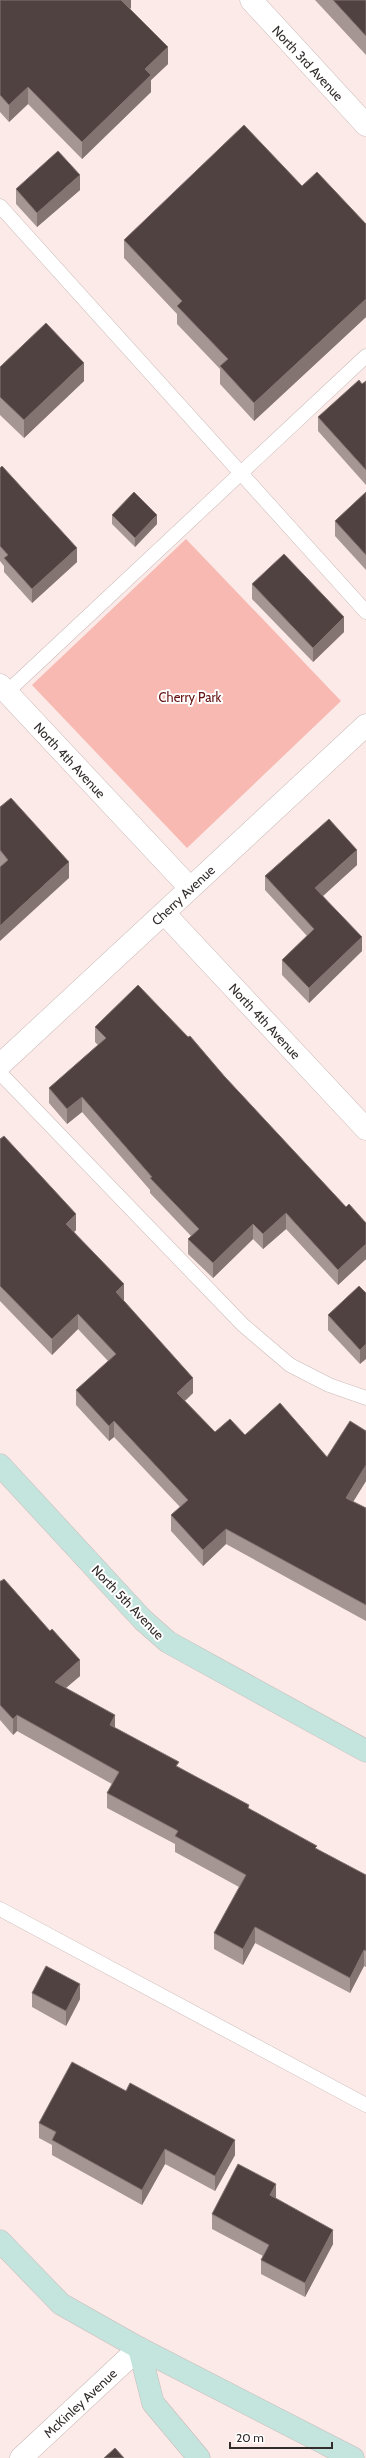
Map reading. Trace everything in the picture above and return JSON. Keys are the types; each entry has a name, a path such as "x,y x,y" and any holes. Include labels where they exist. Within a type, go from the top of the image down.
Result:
{"street":[{"name":"North 3rd Avenue","path":"251,0 366,125"},
{"name":"North 4th Avenue","path":"3,688 190,888"},
{"name":"Cherry Avenue","path":"0,1065 366,725"},
{"name":"North 4th Avenue","path":"164,913 366,1129"},
{"name":"North 5th Avenue","path":"0,1465 143,1620 168,1642 366,1751"},
{"path":"0,2241 61,2304 139,2348 354,2458"},
{"path":"139,2348 153,2403 199,2458"},
{"name":"McKinley Avenue","path":"20,2458 139,2348"}],"lane":[{"path":"0,206 366,612"},
{"path":"3,688 242,474 366,356"},
{"path":"0,1073 243,1325 290,1365 329,1385 366,1398"},
{"path":"0,1909 366,2105"}],"green space":[{"name":"Cherry Park","path":"186,539 341,701 187,848 32,685"}],"building":[{"path":"0,0 121,0 168,47 145,69 151,75 82,142 28,87 9,105 0,95"},
{"path":"333,0 366,0 366,36"},
{"path":"244,125 302,186 317,172 366,224 366,299 254,403 220,366 228,359 177,306 182,301 124,240"},
{"path":"58,151 80,175 37,213 16,189"},
{"path":"46,323 84,363 24,420 0,397 0,367"},
{"path":"359,380 362,384 366,381 366,470 318,417"},
{"path":"2,466 77,548 32,589 4,558 8,555 0,546 0,468"},
{"path":"134,492 157,515 135,538 112,515"},
{"path":"366,492 366,555 335,521"},
{"path":"284,554 344,617 313,648 252,584"},
{"path":"11,798 69,862 0,926 0,867 8,860 0,850 0,807"},
{"path":"329,819 357,850 315,888 362,937 309,988 282,960 314,929 265,876"},
{"path":"138,985 188,1037 190,1036 225,1077 346,1207 349,1204 366,1223 366,1244 338,1270 286,1213 263,1234 253,1224 213,1263 188,1239 199,1229 150,1178 152,1177 82,1097 67,1109 49,1088 106,1038 95,1027"},
{"path":"4,1136 76,1214 66,1224 124,1284 116,1292 193,1378 177,1393 215,1432 230,1419 245,1435 280,1403 327,1457 350,1421 366,1431 366,1465 346,1498 366,1508 366,1605 226,1529 203,1550 171,1515 188,1500 114,1421 109,1426 76,1390 116,1354 78,1314 52,1339 0,1286 0,1139"},
{"path":"359,1286 366,1293 366,1344 360,1350 328,1315"},
{"path":"4,1579 50,1631 52,1629 80,1660 55,1682 115,1715 110,1725 179,1762 176,1766 249,1805 248,1808 317,1846 315,1848 366,1875 366,1951 364,1950 350,1978 255,1927 243,1949 214,1933 246,1875 175,1836 178,1831 107,1793 119,1772 17,1715 13,1719 0,1705 0,1581"},
{"path":"46,1966 80,1984 66,2011 32,1993"},
{"path":"72,2062 126,2091 130,2083 235,2140 215,2176 165,2149 142,2190 52,2140 56,2132 39,2123"},
{"path":"238,2164 276,2184 270,2195 333,2230 305,2283 261,2260 269,2245 212,2214"},
{"path":"115,2448 124,2458 104,2458"}]}
